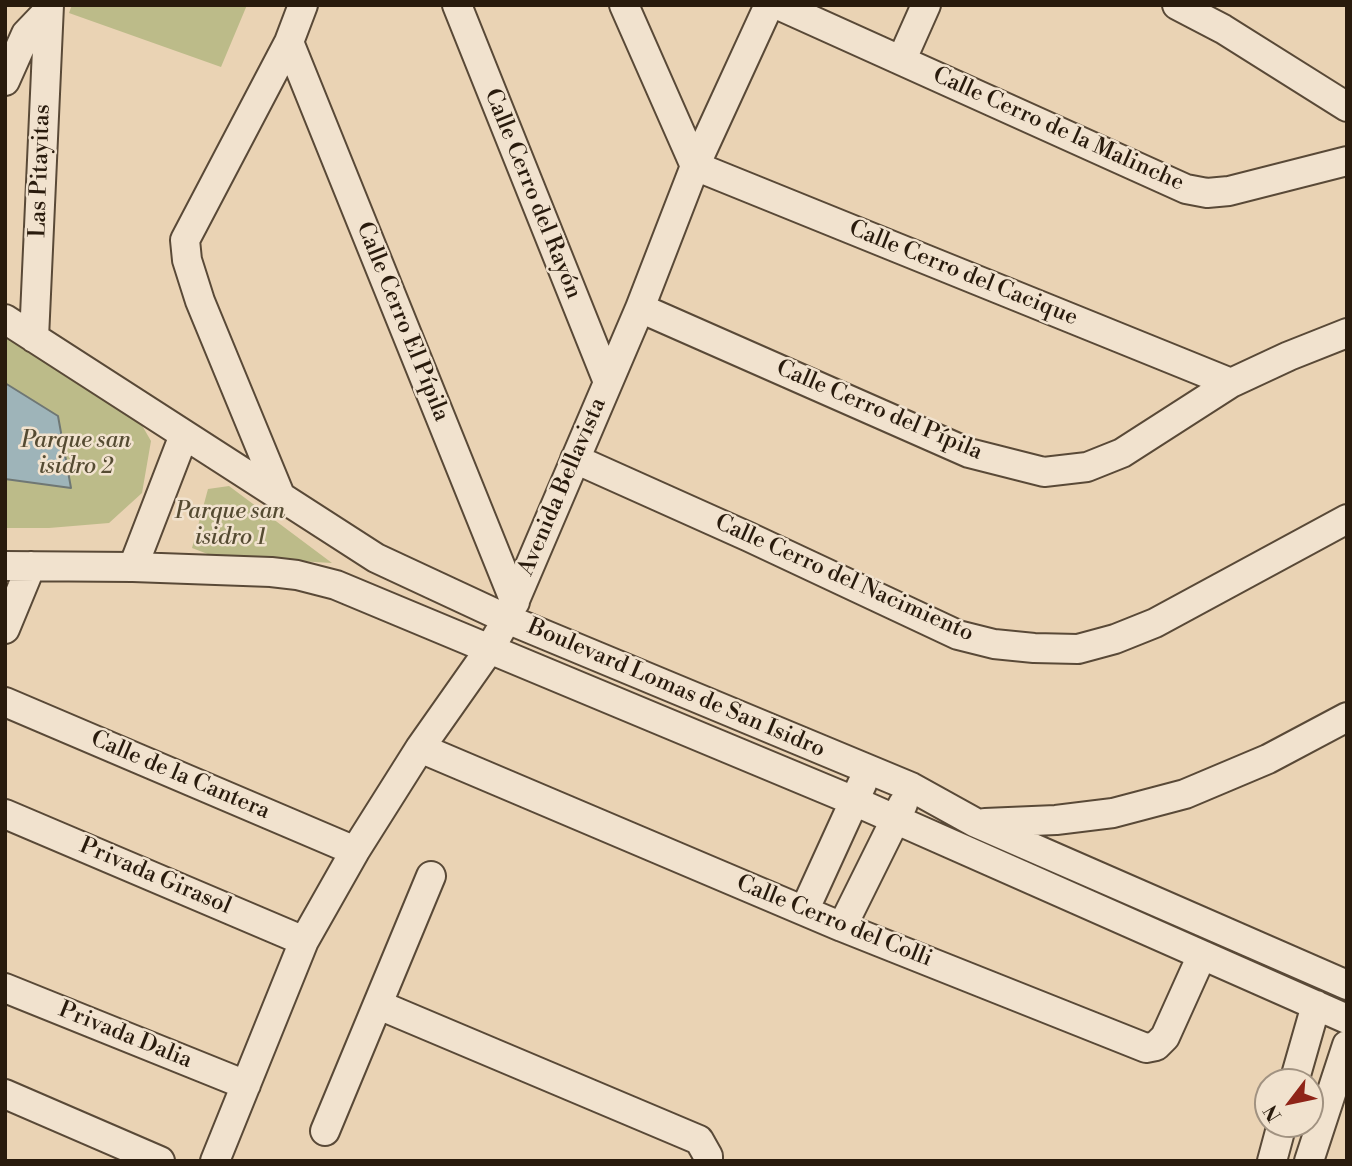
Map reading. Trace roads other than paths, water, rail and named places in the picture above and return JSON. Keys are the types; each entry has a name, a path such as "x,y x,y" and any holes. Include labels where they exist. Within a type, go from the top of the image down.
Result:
{"street":[{"path":"280,495 200,301 187,260 185,240 289,42 303,5"},
{"name":"Calle Cerro del Rayón","path":"457,5 608,382"},
{"path":"624,5 695,166"},
{"name":"Avenida Bellavista","path":"215,1161 304,941 355,851 420,748 489,650 511,610 640,308 695,166 769,5"},
{"name":"Calle Cerro de la Malinche","path":"778,5 1186,189 1207,193 1229,191 1347,161"},
{"path":"902,59 926,5"},
{"path":"5,81 26,34 48,8"},
{"name":"Las Pitayitas","path":"34,338 48,8"},
{"path":"1192,8 1347,107"},
{"name":"Calle Cerro El Pípila","path":"289,42 511,610"},
{"name":"Calle Cerro del Cacique","path":"695,166 1231,383"},
{"name":"Calle Cerro del Pípila","path":"640,308 969,453 1044,471 1087,467 1122,453 1231,383 1347,333"},
{"name":"Boulevard Lomas de San Isidro","path":"5,319 376,558 511,610 911,787 976,823 1347,985"},
{"path":"133,567 184,435"},
{"name":"Calle Cerro del Nacimiento","path":"575,459 958,635 994,644 1034,648 1078,649 1115,639 1155,623 1347,519"},
{"path":"5,629 18,566"},
{"name":"Boulevard Lomas de San Isidro","path":"18,566 271,572 336,585 854,801 1347,1018"},
{"name":"Calle de la Cantera","path":"5,702 355,851"},
{"path":"976,823 1056,820 1101,815 1185,794 1268,759 1347,717"},
{"name":"Calle Cerro del Colli","path":"420,748 842,927 1146,1048 1156,1046 1165,1037 1202,955"},
{"path":"804,911 869,769"},
{"path":"842,927 911,787"},
{"name":"Privada Girasol","path":"5,814 304,941"},
{"path":"325,1131 431,876"},
{"name":"Privada Dalia","path":"5,988 246,1084"},
{"path":"379,1005 704,1150"},
{"path":"1298,1068 1316,1005"},
{"path":"1309,1161 1347,1045"},
{"path":"5,1094 160,1161"},
{"path":"1272,1161 1278,1138"}],"water":[{"path":"5,383 58,416 71,488 5,479"}],"park label":[{"name":"Parque san isidro 2","path":"76,454"},
{"name":"Parque san isidro 1","path":"230,525"}]}
